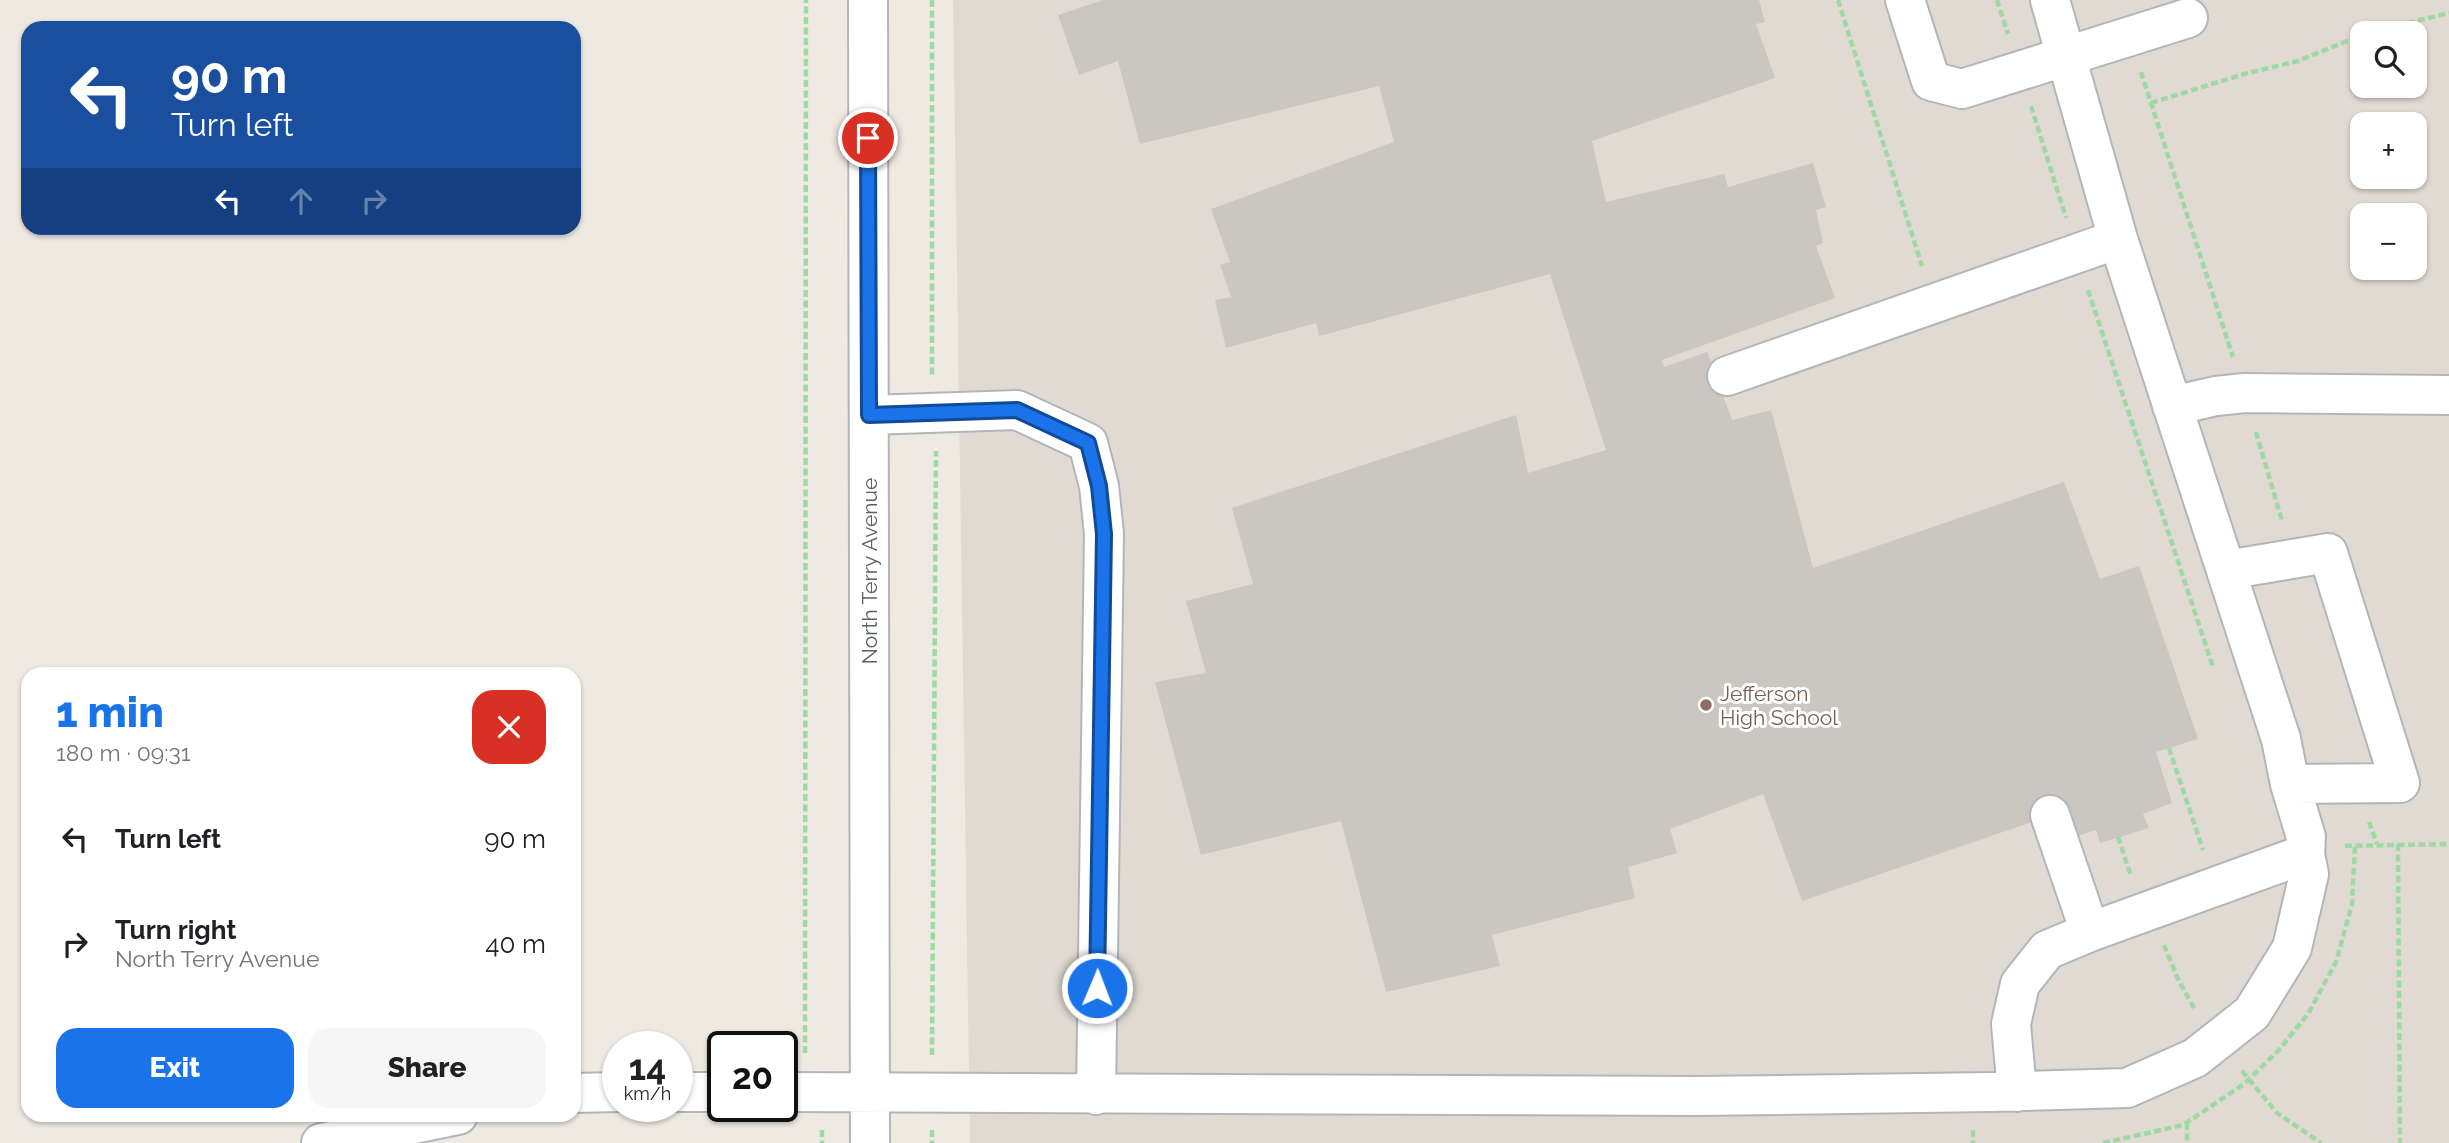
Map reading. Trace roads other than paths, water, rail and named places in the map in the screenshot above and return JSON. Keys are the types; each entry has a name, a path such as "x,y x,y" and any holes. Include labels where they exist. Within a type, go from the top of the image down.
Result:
{"street":[{"name":"North Terry Avenue","path":"868,0 870,1143"},
{"path":"1905,0 1931,81 1962,89 2188,18"},
{"path":"798,1092 1698,1096 2127,1088 2194,1058 2252,1013 2292,948 2309,874 2305,854 2306,836 2290,784 2281,739 2118,239 2050,0"},
{"path":"1727,376 2118,239"},
{"path":"2172,406 2216,396 2245,393 2449,395"},
{"path":"869,415 1017,410 1088,443 1099,486 1104,534 1096,1095"},
{"path":"2226,570 2328,553 2400,783 2290,784"},
{"path":"2050,816 2090,932"},
{"path":"2017,1092 2011,1024 2020,984 2047,950 2305,854"},
{"path":"581,1093 602,1092"},
{"path":"321,1143 424,1122"}],"place":[{"name":"Jefferson High School","path":"1706,705"}]}
